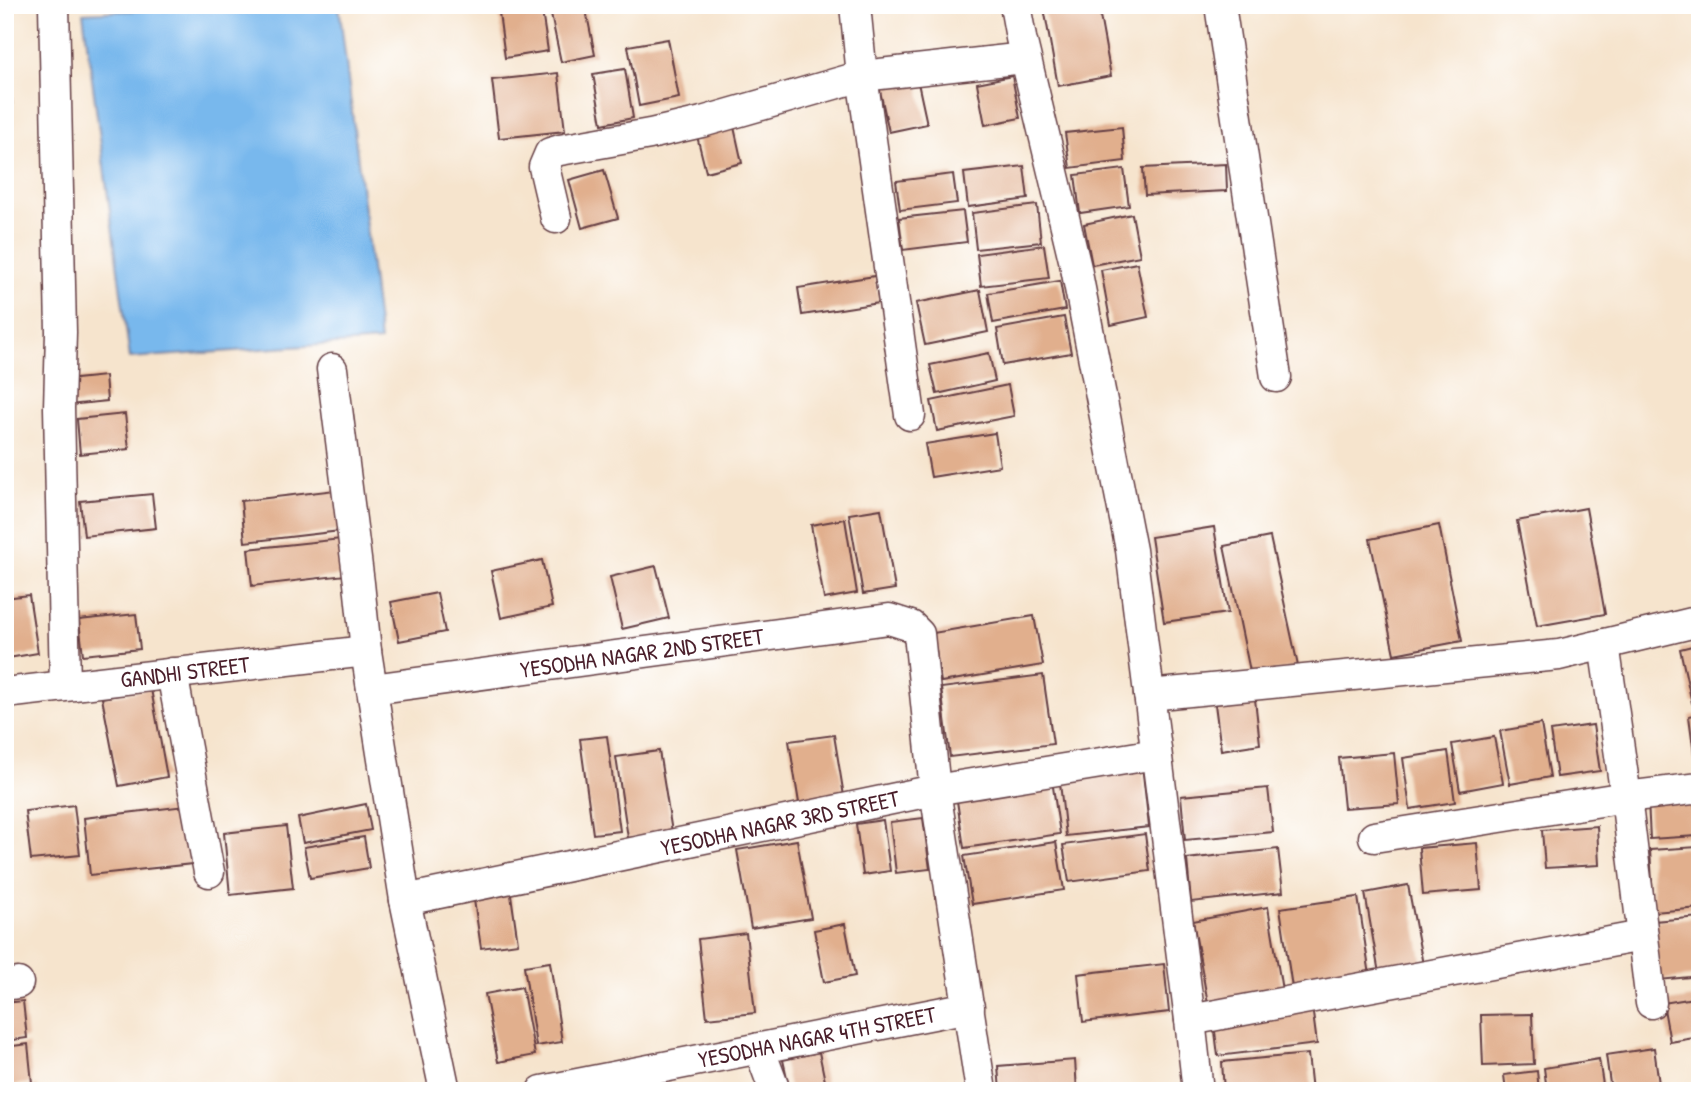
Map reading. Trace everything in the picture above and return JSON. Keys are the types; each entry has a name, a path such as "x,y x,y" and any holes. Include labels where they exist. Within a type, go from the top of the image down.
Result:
{"street":[{"path":"54,5 65,685"},
{"path":"855,5 862,76 909,415"},
{"path":"1015,5 1025,58 1082,295 1130,550 1198,1091"},
{"path":"1220,5 1276,377"},
{"path":"556,218 544,167 550,153 702,122 862,76 1025,58"},
{"path":"332,369 366,651 405,900 445,1091"},
{"name":"YESODHA NAGAR 2ND STREET","path":"372,689 889,619 911,626 919,634 935,790"},
{"path":"1149,695 1559,655 1700,621"},
{"path":"1604,644 1651,1003"},
{"name":"GANDHI STREET","path":"5,693 366,651"},
{"path":"172,673 209,872"},
{"name":"YESODHA NAGAR 3RD STREET","path":"405,900 935,790 1156,754"},
{"path":"1374,837 1700,788"},
{"path":"935,790 981,1091"},
{"path":"1190,1020 1642,936"},
{"name":"YESODHA NAGAR 4TH STREET","path":"542,1091 969,1007"},
{"path":"759,1048 775,1091"}],"water":[{"path":"241,5 339,5 380,341 130,358 83,13"}],"building":[{"path":"498,5 541,5 548,51 505,58"},
{"path":"549,5 585,5 595,55 561,62"},
{"path":"1059,5 1098,5 1111,76 1058,86 1044,8"},
{"path":"668,39 679,98 639,106 628,46"},
{"path":"625,69 633,118 602,124 593,74"},
{"path":"558,73 565,131 499,138 492,80"},
{"path":"1012,76 1020,118 985,125 977,83"},
{"path":"917,78 927,124 889,132 879,86"},
{"path":"5,97 12,97 13,136 5,136"},
{"path":"734,127 742,163 706,172 697,136"},
{"path":"1122,127 1125,161 1070,168 1065,133"},
{"path":"1226,164 1227,191 1145,195 1143,168"},
{"path":"1024,166 1028,199 968,207 964,173"},
{"path":"1124,169 1129,206 1080,213 1075,175"},
{"path":"604,170 618,218 582,228 569,180"},
{"path":"953,174 957,203 900,210 896,181"},
{"path":"1037,205 1041,242 976,249 972,213"},
{"path":"963,211 967,242 903,250 899,218"},
{"path":"1132,214 1140,256 1092,265 1084,224"},
{"path":"1044,245 1049,278 981,286 977,254"},
{"path":"1137,263 1148,317 1111,325 1101,270"},
{"path":"875,276 879,303 802,315 798,288"},
{"path":"1060,281 1065,310 993,323 988,293"},
{"path":"980,290 988,332 925,345 916,303"},
{"path":"1064,317 1071,353 1003,365 997,329"},
{"path":"989,353 995,381 937,394 930,365"},
{"path":"105,376 107,401 69,405 66,380"},
{"path":"1008,385 1014,416 937,431 931,401"},
{"path":"125,414 129,449 80,454 77,419"},
{"path":"995,433 1000,466 931,477 925,444"},
{"path":"335,490 340,531 245,542 241,501"},
{"path":"152,494 156,528 84,536 80,501"},
{"path":"1586,508 1605,614 1537,626 1517,521"},
{"path":"881,509 895,589 863,594 849,514"},
{"path":"845,519 857,593 824,599 811,525"},
{"path":"1439,525 1462,641 1394,654 1370,539"},
{"path":"1214,527 1228,613 1164,622 1151,537"},
{"path":"1270,537 1298,666 1251,676 1224,546"},
{"path":"341,539 346,575 252,586 248,549"},
{"path":"542,560 552,607 501,618 491,571"},
{"path":"656,566 669,618 622,629 610,577"},
{"path":"437,593 445,632 399,641 391,602"},
{"path":"29,595 38,653 8,658 5,598"},
{"path":"136,614 140,649 83,655 79,620"},
{"path":"1034,616 1043,665 941,682 933,633"},
{"path":"1700,644 1700,701 1692,703 1680,649"},
{"path":"1043,675 1053,744 950,757 941,688"},
{"path":"151,689 167,777 119,786 102,698"},
{"path":"1255,699 1260,744 1221,750 1215,704"},
{"path":"1700,714 1700,761 1695,762 1689,716"},
{"path":"1541,724 1550,777 1510,784 1500,731"},
{"path":"1593,725 1600,771 1557,777 1550,731"},
{"path":"834,735 844,796 799,803 789,741"},
{"path":"607,736 620,831 593,834 580,739"},
{"path":"1494,737 1503,783 1460,791 1452,744"},
{"path":"659,751 672,832 628,838 616,757"},
{"path":"1448,751 1455,802 1410,809 1403,758"},
{"path":"1394,753 1399,804 1344,808 1339,758"},
{"path":"1142,765 1149,827 1066,836 1059,774"},
{"path":"1052,780 1060,834 964,848 956,794"},
{"path":"1268,788 1273,832 1185,840 1181,796"},
{"path":"1694,797 1697,836 1650,839 1648,800"},
{"path":"366,804 371,830 303,843 298,818"},
{"path":"74,805 80,855 31,860 25,811"},
{"path":"185,806 192,864 90,875 84,818"},
{"path":"923,818 930,869 896,873 890,822"},
{"path":"883,820 890,871 863,875 856,824"},
{"path":"286,826 293,888 230,895 224,833"},
{"path":"1597,826 1599,865 1545,868 1542,830"},
{"path":"1145,834 1150,871 1069,882 1063,845"},
{"path":"364,837 369,868 310,878 304,847"},
{"path":"797,840 811,918 751,928 737,850"},
{"path":"1056,842 1064,890 972,904 964,856"},
{"path":"1477,843 1481,890 1423,895 1419,848"},
{"path":"1698,847 1700,908 1654,912 1650,850"},
{"path":"1278,849 1283,892 1191,902 1187,859"},
{"path":"1408,885 1424,970 1380,979 1365,893"},
{"path":"510,888 518,943 481,948 473,893"},
{"path":"1358,897 1371,982 1293,994 1280,908"},
{"path":"1268,907 1283,996 1209,1009 1193,921"},
{"path":"1700,917 1700,976 1659,980 1654,921"},
{"path":"845,924 855,976 824,982 814,930"},
{"path":"746,933 755,1013 707,1018 698,939"},
{"path":"550,962 562,1042 536,1046 524,966"},
{"path":"1164,964 1169,1012 1083,1022 1078,974"},
{"path":"522,987 535,1055 498,1062 485,994"},
{"path":"1700,997 1700,1037 1670,1042 1663,1003"},
{"path":"23,1001 27,1038 5,1041 5,1003"},
{"path":"1312,1006 1317,1044 1218,1056 1214,1023"},
{"path":"1532,1014 1534,1064 1483,1066 1481,1015"},
{"path":"28,1044 32,1083 5,1086 5,1047"},
{"path":"1654,1048 1660,1091 1611,1091 1606,1055"},
{"path":"819,1052 827,1091 790,1091 783,1060"},
{"path":"1308,1054 1312,1091 1224,1091 1222,1062"},
{"path":"1599,1059 1604,1091 1547,1091 1544,1068"},
{"path":"1075,1060 1077,1091 1000,1091 998,1066"},
{"path":"1537,1071 1539,1091 1506,1091 1504,1075"},
{"path":"38,1086 38,1091 12,1091 12,1089"}]}
